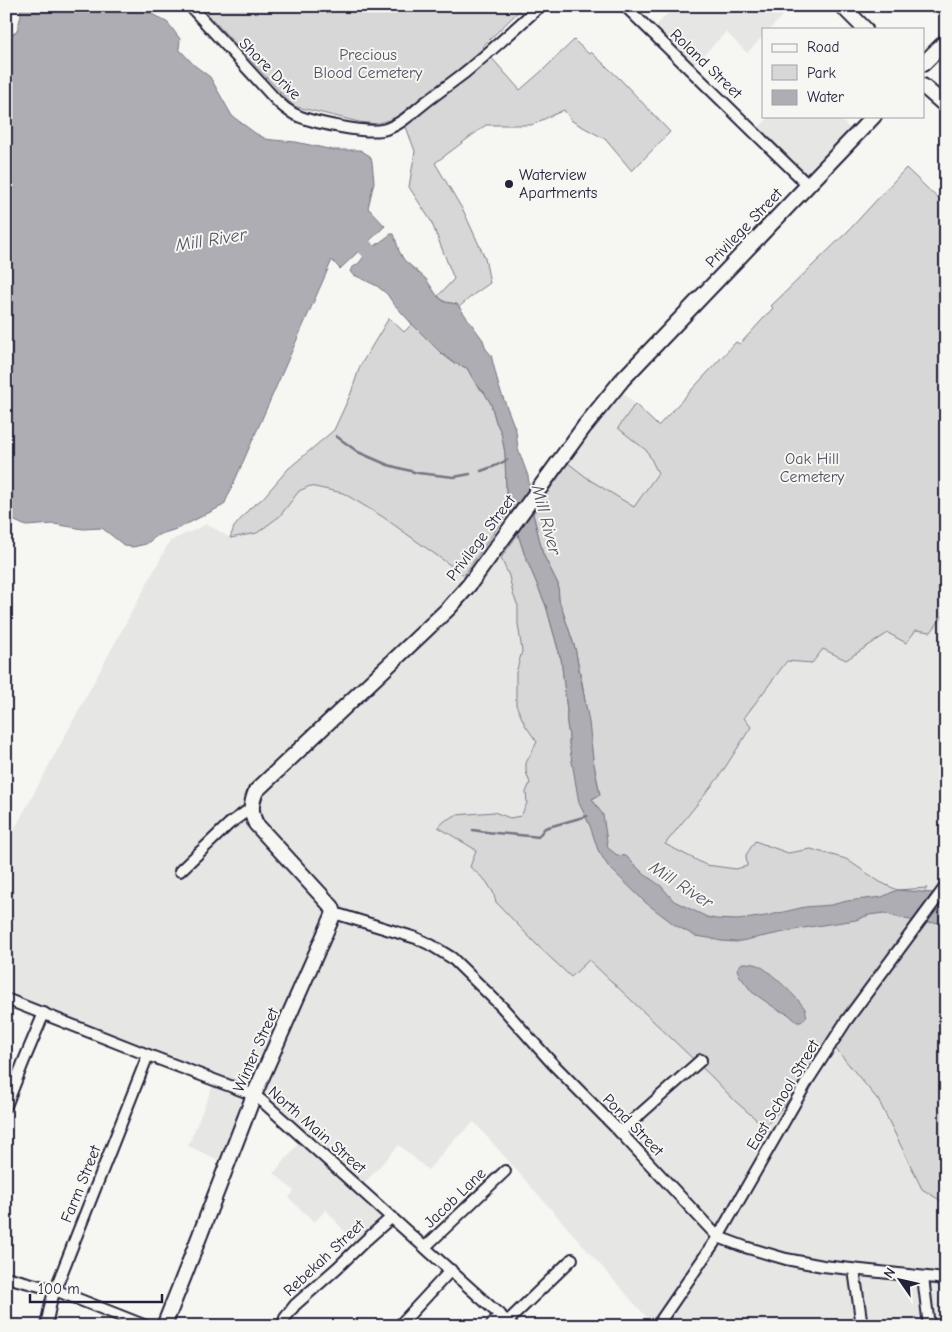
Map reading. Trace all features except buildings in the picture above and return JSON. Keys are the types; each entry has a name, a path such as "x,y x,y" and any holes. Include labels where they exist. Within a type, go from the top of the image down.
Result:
{"main road":[{"path":"842,6 864,28"},
{"path":"924,63 946,41"},
{"path":"924,87 946,106"},
{"name":"Privilege Street","path":"251,810 252,800 256,791 449,608 469,585 584,428 622,380 872,118"},
{"path":"251,810 256,824 332,907 334,913"},
{"name":"Winter Street","path":"164,1326 254,1096 334,913"}],"street":[{"name":"Shore Drive","path":"190,6 276,100 294,114 307,120 363,130 385,130 401,122 463,74 540,6"},
{"name":"Roland Street","path":"625,6 808,185"},
{"path":"180,871 229,824 251,810"},
{"name":"East School Street","path":"657,1326 718,1237 808,1080 846,1021 943,889"},
{"name":"Pond Street","path":"334,913 416,938 452,958 501,1006 552,1063 620,1132 718,1237 786,1259 823,1266 946,1279"},
{"name":"North Main Street","path":"6,999 254,1096 262,1101 506,1321"},
{"path":"6,1106 44,1013"},
{"name":"Farm Street","path":"46,1326 55,1290 148,1056"},
{"path":"620,1132 701,1060"},
{"name":"Jacob Lane","path":"425,1247 505,1171"},
{"name":"Rebekah Street","path":"284,1326 285,1318 295,1305 392,1217"},
{"path":"491,1326 506,1321 572,1259"},
{"path":"399,1326 450,1270"},
{"path":"854,1270 862,1326"},
{"path":"6,1277 55,1290 146,1326"},
{"path":"923,1277 929,1326"}],"shaded area":[{"path":"675,6 791,6 771,28 762,28 762,37 747,53 726,32 690,69 651,31"},
{"path":"768,118 839,118 858,136 809,187 754,133"},
{"path":"612,382 635,404 618,428 647,450 658,473 634,508 590,480 568,463 533,514 530,487"},
{"path":"310,486 343,493 383,517 464,575 509,511 518,534 501,558 509,576 518,606 518,624 522,651 516,673 525,725 537,742 526,763 526,772 530,783 526,792 527,803 519,817 510,818 494,812 456,815 446,820 439,827 476,850 470,867 486,881 493,892 496,902 571,977 590,959 765,1127 834,1048 879,1101 922,1189 946,1204 946,1326 655,1326 474,1122 453,1141 428,1170 399,1145 360,1188 392,1215 357,1246 326,1210 314,1222 289,1198 294,1191 274,1173 303,1138 259,1096 230,1165 188,1146 214,1083 6,999 6,845 170,541 207,524 230,538 280,516 299,491"},
{"path":"946,612 946,882 937,894 897,890 880,882 846,859 811,850 788,853 755,841 747,866 736,869 706,865 665,844 719,777 751,727 743,718 788,661 811,663 823,649 846,660 888,633 916,630 931,632"}],"green space":[{"name":"Precious Blood Cemetery","path":"200,6 524,6 482,47 520,90 574,40 589,54 591,52 621,80 670,132 632,171 605,139 572,121 564,110 531,125 486,125 435,163 464,212 485,258 490,283 459,307 456,304 445,302 438,296 454,279 431,221 409,187 415,151 406,127 398,117 376,124 359,122 293,106"},
{"name":"Oak Hill Cemetery","path":"906,168 946,206 946,612 931,632 916,630 906,643 888,633 846,660 823,649 812,663 787,661 744,718 751,727 719,777 665,844 706,865 736,869 747,866 746,855 755,841 788,853 811,849 846,859 880,882 897,890 927,888 905,919 946,896 946,1204 922,1189 879,1101 835,1048 765,1127 735,1101 589,960 571,977 496,902 493,892 486,881 470,867 476,850 438,827 456,815 494,812 510,818 521,816 527,803 526,792 530,783 526,772 526,763 537,742 525,725 516,705 516,673 522,651 518,624 518,606 509,576 501,558 518,534 546,606 561,658 569,744 592,799 600,795 575,648 559,600 558,584 543,554 533,514 568,463 590,480 634,507 658,473 647,451 618,428 635,404 658,426 736,342 740,344 773,308 771,306 849,230"},
{"path":"389,318 404,332 412,324 441,353 454,363 467,368 477,386 484,392 491,404 501,432 505,453 506,490 509,511 464,575 383,517 343,493 310,486 299,491 280,516 257,533 230,538 234,527 250,508 262,499 288,469 334,430 351,393 360,366"}],"water":[{"path":"20,6 130,6 152,14 168,23 180,39 179,49 194,65 210,77 232,116 255,133 266,139 296,142 333,150 360,150 370,156 372,162 374,182 368,208 385,226 340,269 332,260 224,505 179,528 158,535 146,544 133,547 125,546 102,528 83,529 54,524 26,526 6,517 6,39 17,31 21,15"},
{"path":"391,234 394,234 404,260 426,279 438,297 445,302 457,304 483,340 486,349 491,355 499,387 516,431 518,449 528,476 533,514 543,554 558,584 559,600 575,648 600,795 592,799 603,815 608,848 617,855 626,856 644,874 661,886 674,901 707,917 716,919 737,920 766,916 805,907 882,897 897,890 946,894 946,922 925,923 884,913 736,942 721,941 695,936 675,925 646,903 608,866 598,850 590,826 579,803 569,744 561,658 546,606 524,553 509,509 506,490 505,453 501,432 491,404 484,392 477,386 467,368 454,363 441,353 412,324 387,294 377,286 352,274 350,271 368,251"},
{"path":"742,963 756,964 769,972 802,1005 807,1017 801,1022 797,1022 788,1014 778,1010 752,992 739,975 737,969"}],"waterway":[{"name":"Mill River","path":"347,232 364,246 383,267"},
{"path":"336,436 358,452 388,465 418,473 454,477 470,474"},
{"path":"481,471 507,460"},
{"path":"473,830 538,837 545,828 587,816"}],"place":[{"name":"Waterview Apartments","path":"509,184"}]}
